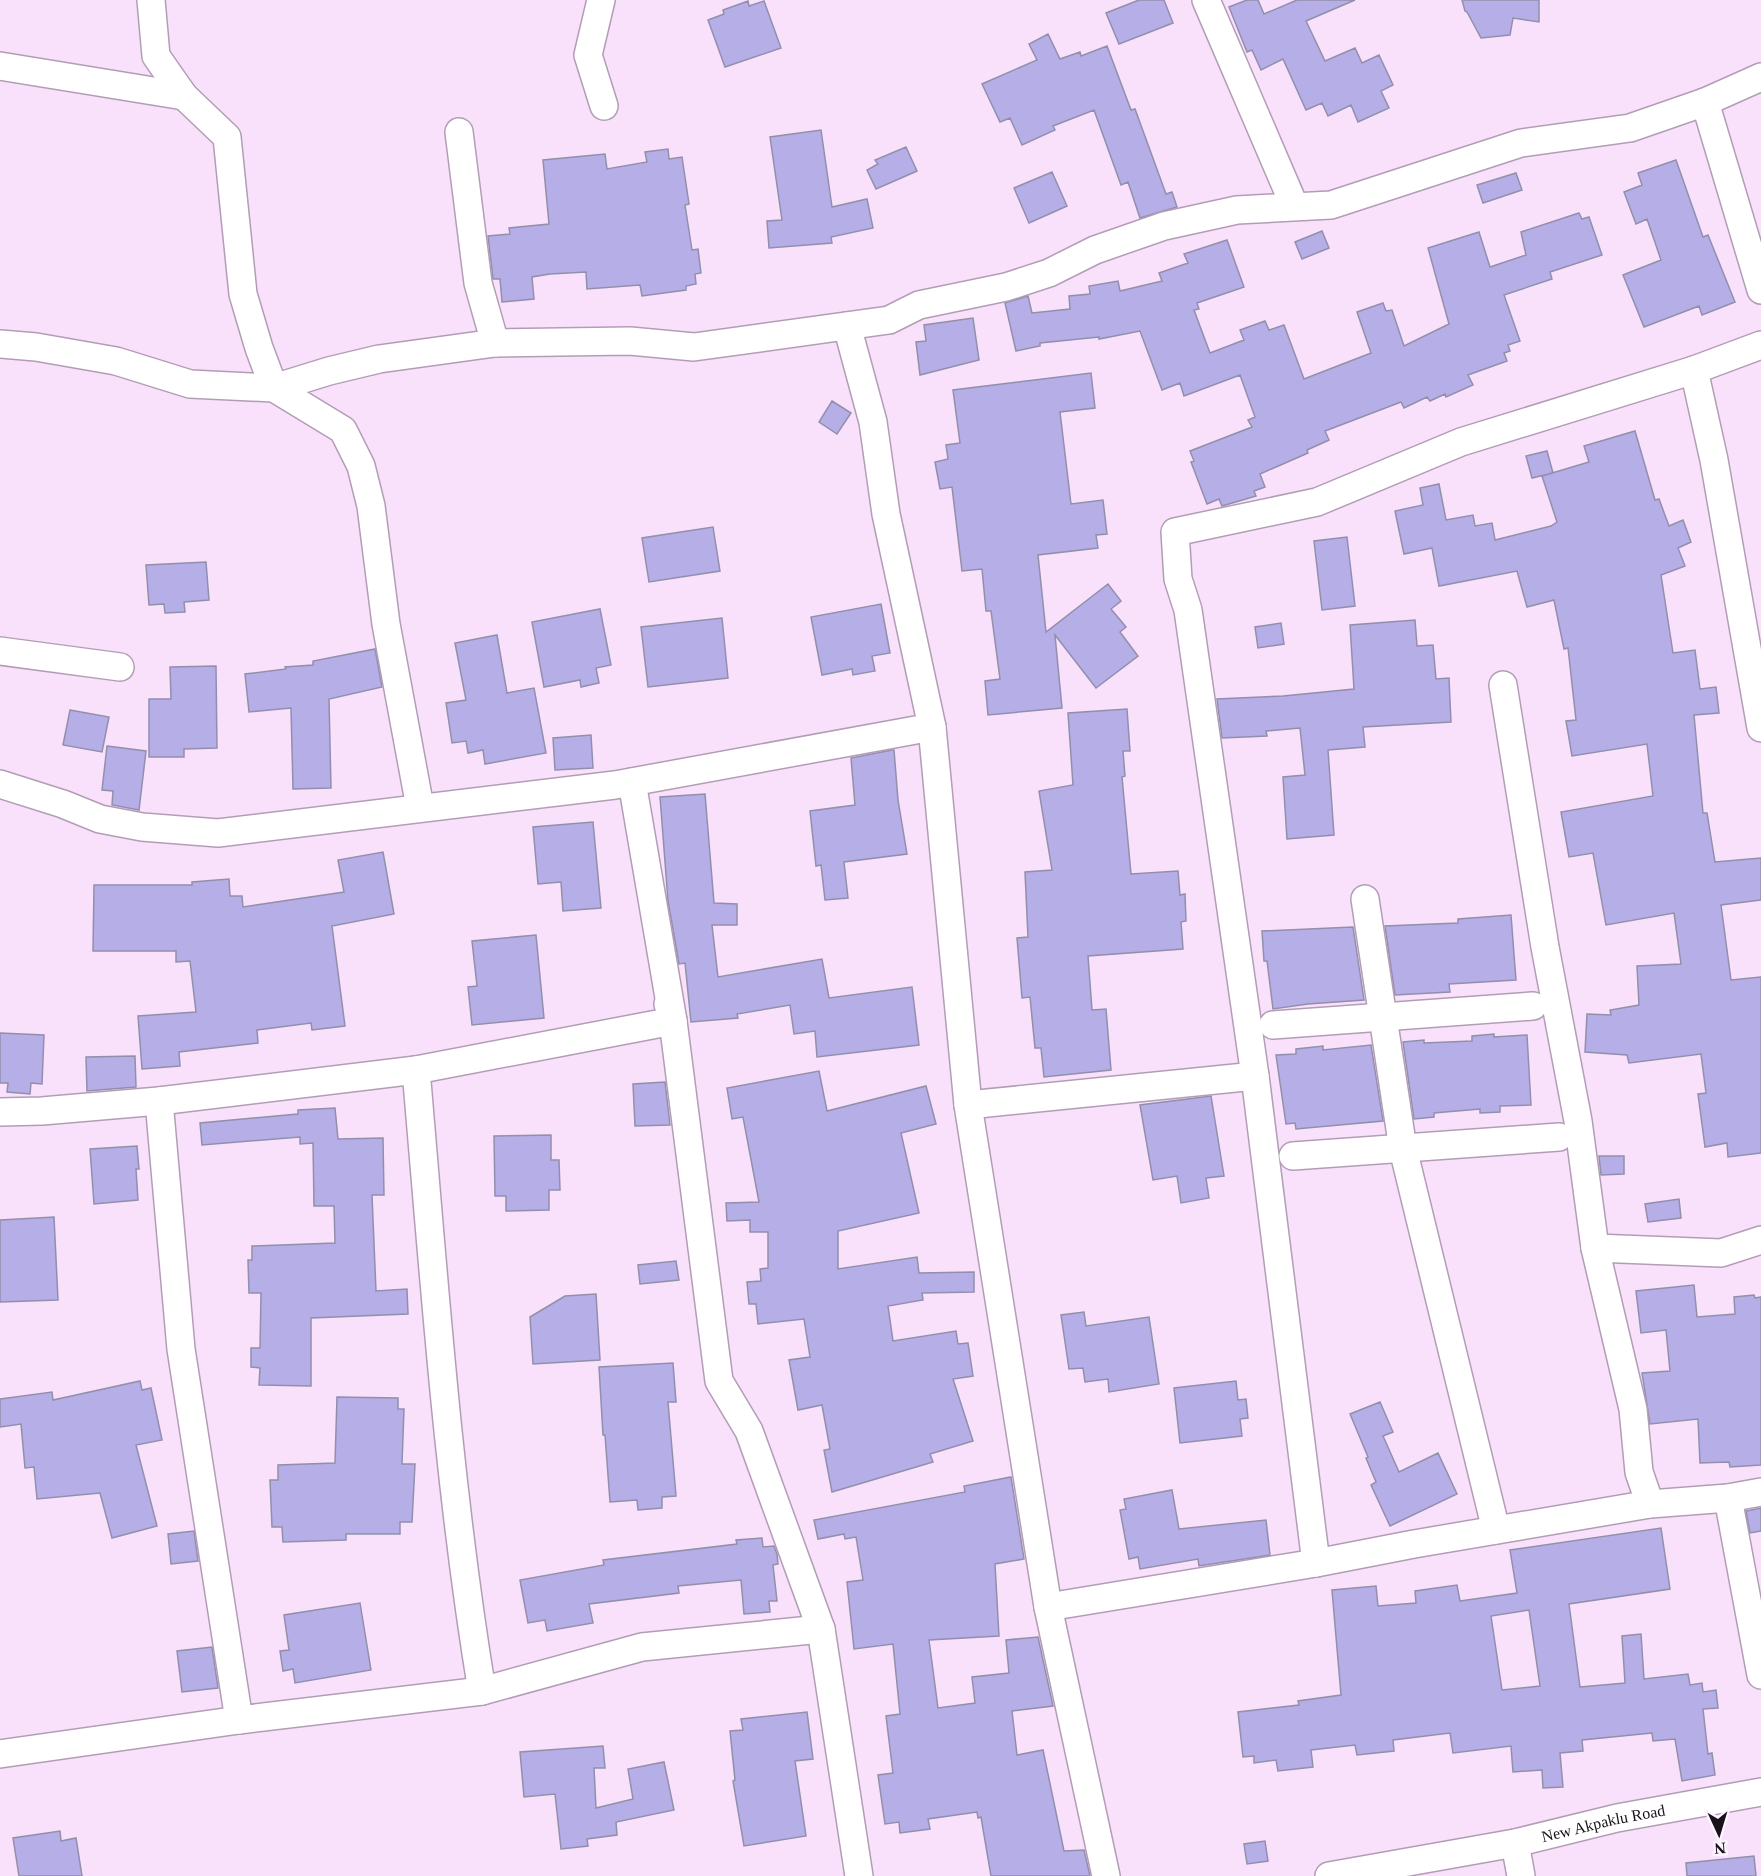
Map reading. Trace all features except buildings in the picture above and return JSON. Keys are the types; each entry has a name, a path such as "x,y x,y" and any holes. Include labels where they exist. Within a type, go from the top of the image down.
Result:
{"street":[{"path":"151,0 156,56 184,96 227,137 243,294 274,388 344,430 361,466 371,506 386,624 420,807"},
{"path":"601,0 588,55 604,106"},
{"path":"1206,0 1294,206"},
{"path":"0,66 184,96"},
{"path":"0,344 36,347 116,362 190,384 274,388 379,359 495,343 630,341 694,346 889,320 919,305 1006,287 1049,273 1095,250 1164,226 1238,210 1331,205 1521,143 1630,128 1705,102 1761,77"},
{"path":"1705,102 1761,290"},
{"path":"459,132 478,283 495,343"},
{"path":"847,326 873,422 886,514 932,727 968,1105 1048,1607 1106,1876"},
{"path":"1316,1563 1255,1076 1188,610 1178,579 1175,532 1317,502 1461,442 1694,370 1761,345"},
{"path":"1694,370 1713,460 1761,728"},
{"path":"0,651 120,667"},
{"path":"1503,685 1545,947 1578,1121 1595,1248 1633,1409 1639,1472 1650,1504"},
{"path":"0,784 63,804 100,819 142,827 218,832 624,783 932,727"},
{"path":"624,783 673,1021 719,1381 749,1431 820,1629 859,1876"},
{"path":"1365,899 1403,1149 1496,1530"},
{"path":"1274,1025 1533,1006"},
{"path":"0,1112 42,1111 159,1101 416,1070 673,1021"},
{"path":"416,1070 453,1480 466,1595 482,1691"},
{"path":"968,1105 1255,1076"},
{"path":"159,1101 181,1349 239,1720"},
{"path":"1293,1155 1559,1137"},
{"path":"1595,1248 1721,1253 1761,1240"},
{"path":"1048,1607 1316,1563 1650,1504 1728,1498 1761,1492"},
{"path":"1728,1498 1761,1675"},
{"path":"1,1751 482,1691 642,1647 820,1629"},
{"name":"New Akpaklu Road","path":"1329,1876 1515,1843 1617,1818 1761,1792"},
{"path":"1515,1843 1521,1876"}]}
